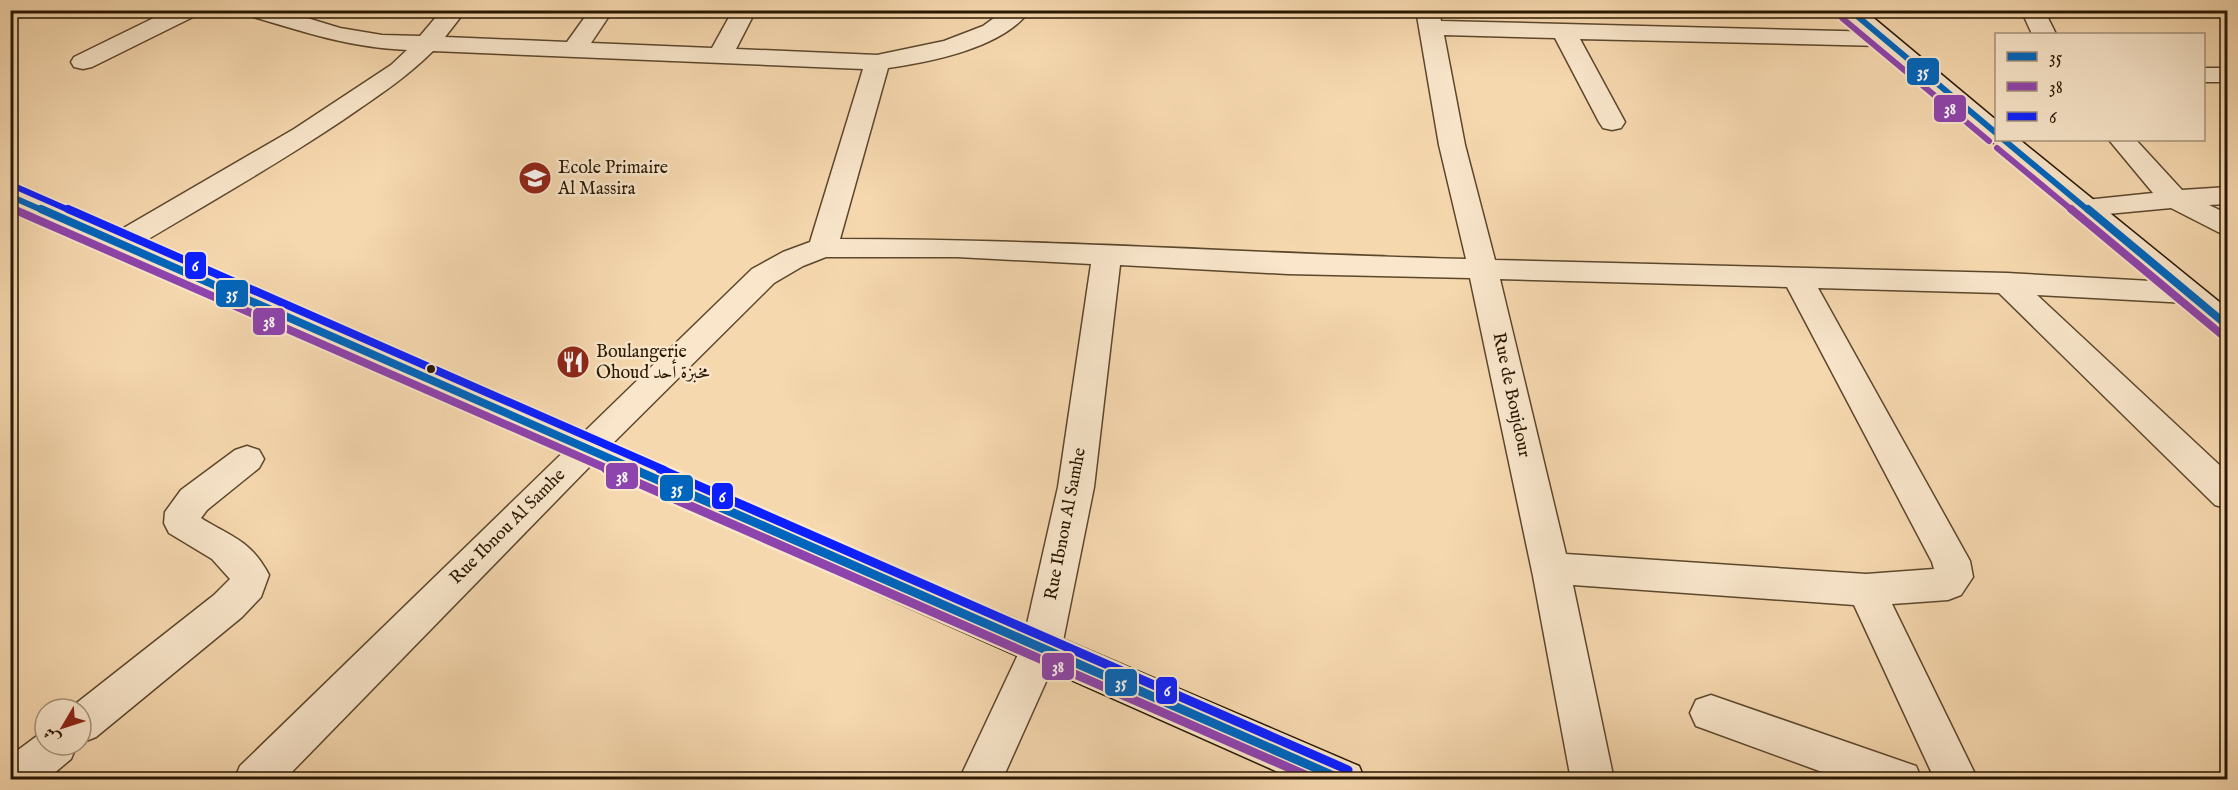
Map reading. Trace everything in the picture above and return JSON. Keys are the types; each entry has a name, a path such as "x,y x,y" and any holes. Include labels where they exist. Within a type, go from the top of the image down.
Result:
{"street":[{"path":"83,62 189,10"},
{"path":"255,10 295,16 337,35 426,45 877,62 941,51 983,34 1013,18 1019,10"},
{"path":"118,244 303,135 400,70 426,45 455,10"},
{"path":"573,51 602,10"},
{"path":"720,56 745,10"},
{"path":"1849,10 1995,132"},
{"path":"2032,10 2044,33"},
{"path":"1429,19 1564,32 1883,39"},
{"name":"Rue de Boujdour","path":"1429,19 1452,145 1484,269 1550,568 1593,780"},
{"path":"1564,32 1612,122"},
{"path":"877,62 823,248 957,248 1288,264 2007,283 2188,294"},
{"path":"2205,75 2228,75"},
{"path":"2005,141 2228,326"},
{"path":"2123,141 2174,199 2228,226"},
{"path":"2086,207 2228,195"},
{"path":"10,196 1344,780"},
{"name":"Rue Ibnou Al Samhe","path":"255,780 586,449 763,276 793,259 823,248"},
{"name":"Rue Ibnou Al Samhe","path":"980,780 1042,646 1076,487 1107,255"},
{"path":"1550,568 1866,590 1948,584 1954,577 1951,561 1796,276"},
{"path":"2007,283 2228,495"},
{"path":"93,714 228,606 248,586 250,575 235,556 216,542 189,530 182,523 183,512 194,500 247,459"},
{"path":"1866,590 1957,780"},
{"path":"1711,713 1901,780"},
{"path":"10,777 15,779 42,757"}],"transit line":[{"name":"35","path":"1850,10 1995,132"},
{"name":"38","path":"1842,18 1989,141"},
{"name":"35","path":"2005,141 2228,326"},
{"name":"38","path":"1997,148 2221,334"},
{"name":"6","path":"14,186 1348,770"},
{"name":"35","path":"10,196 1343,780"},
{"name":"38","path":"10,208 1317,780"}],"place":[{"name":"Ecole Primaire Al Massira","path":"535,178"},
{"name":"Boulangerie Ohoud مخبزة أحد","path":"573,362"}]}
